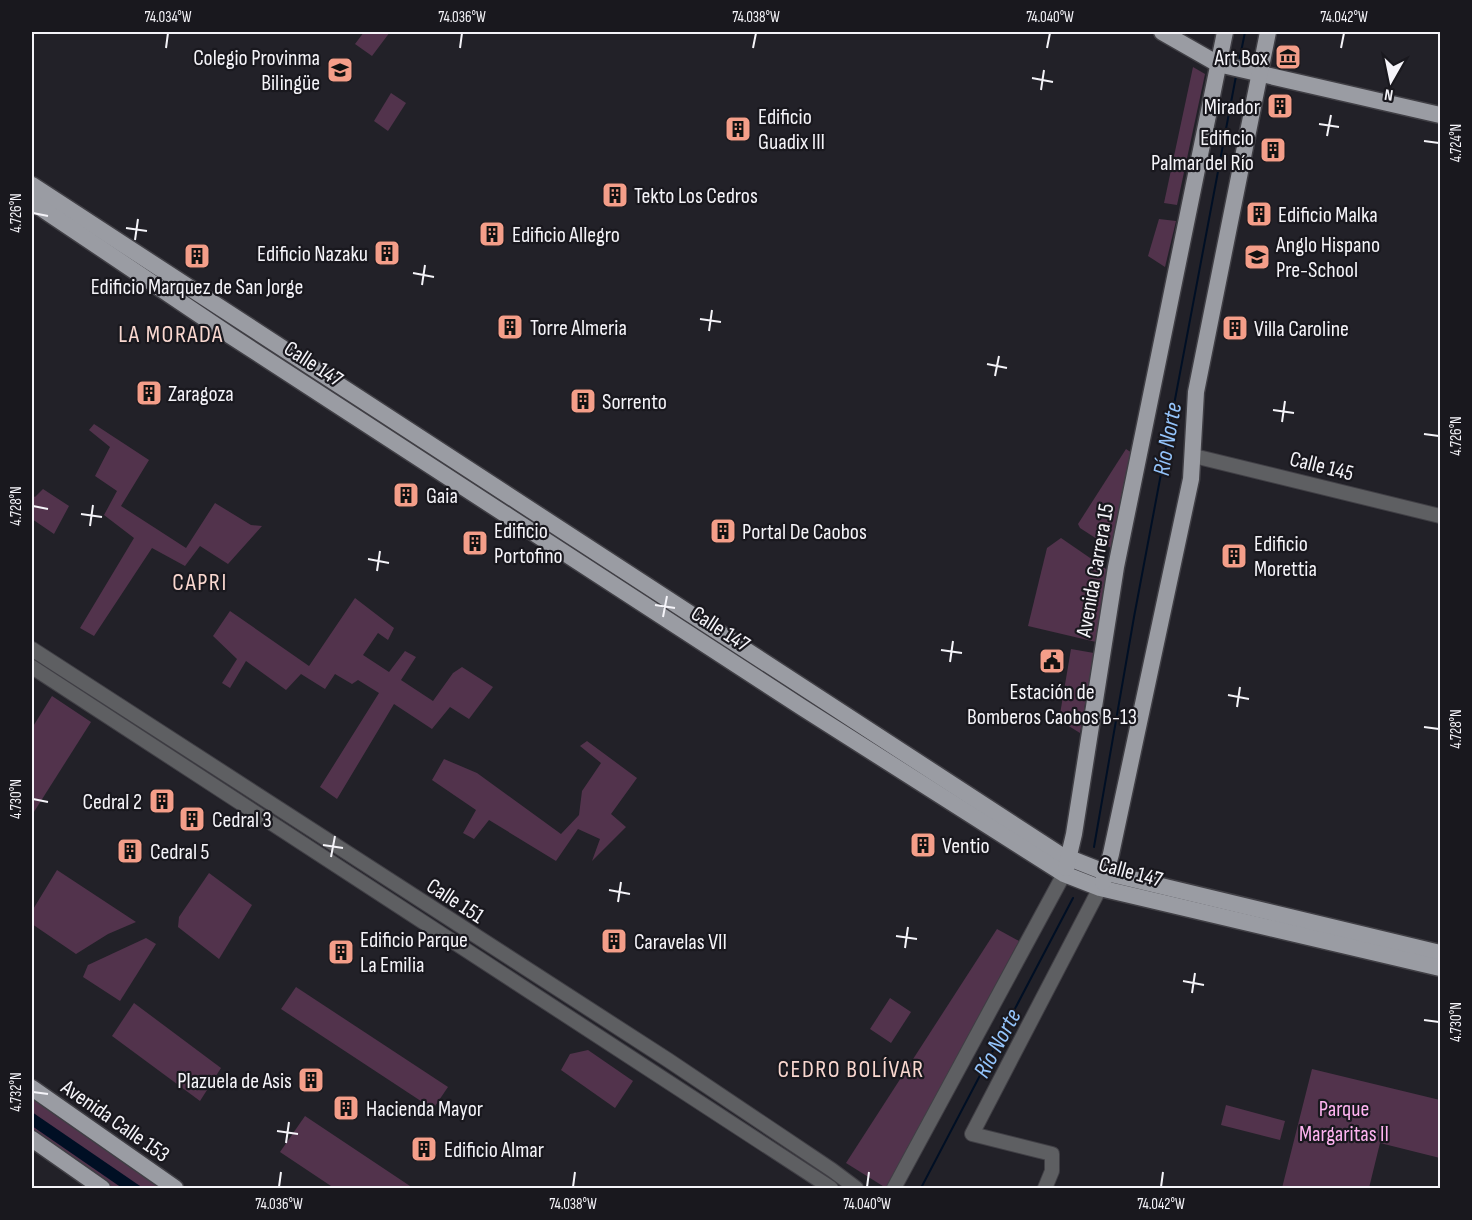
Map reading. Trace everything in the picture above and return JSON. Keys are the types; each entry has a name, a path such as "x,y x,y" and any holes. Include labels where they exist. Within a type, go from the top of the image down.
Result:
{"main road":[{"path":"1162,32 1221,64 1440,115"},
{"name":"Avenida Carrera 15","path":"1067,867 1116,567 1221,64 1225,32"},
{"path":"1103,881 1191,478 1194,456 1192,423 1196,392 1257,73 1268,32"},
{"name":"Calle 147","path":"32,185 1067,867"},
{"name":"Calle 147","path":"32,202 241,343 790,699 1067,867 1103,881 1440,968"},
{"name":"Calle 147","path":"1103,881 1440,953"},
{"name":"Avenida Calle 153","path":"32,1088 175,1188"},
{"path":"32,1139 102,1188"}],"street":[{"name":"Calle 145","path":"1194,456 1440,516"},
{"name":"Calle 151","path":"32,649 290,818 668,1060 856,1188"},
{"name":"Calle 151","path":"32,667 831,1188"},
{"path":"279,828 290,818"},
{"name":"Avenida Carrera 15","path":"894,1188 1067,867"},
{"path":"1045,1188 1052,1170 1052,1154 972,1134 1103,881"},
{"path":"661,1076 668,1060"}],"green space":[{"path":"364,32 390,32 372,56 355,44"},
{"path":"1193,67 1205,74 1177,205 1164,203"},
{"path":"391,93 406,103 388,131 374,121"},
{"path":"1159,219 1176,221 1165,267 1148,256"},
{"path":"94,424 149,460 121,506 186,548 215,503 251,525 262,526 228,564 200,546 185,566 152,548 94,636 80,628 134,538 104,515 117,491 95,476 110,447 89,430"},
{"path":"1126,449 1132,453 1114,550 1080,528 1078,524"},
{"path":"43,489 69,506 54,534 32,519 32,495 35,497"},
{"path":"1061,538 1109,571 1096,642 1028,626 1047,548"},
{"path":"355,598 394,628 388,640 378,633 363,655 389,672 405,651 416,657 401,680 433,701 453,673 462,667 493,687 469,719 450,707 432,729 394,704 337,799 320,787 379,693 358,680 352,684 335,674 325,689 301,674 286,690 246,661 230,688 222,683 237,659 213,636 230,611 309,666"},
{"path":"1071,649 1094,653 1080,733 1059,720"},
{"path":"52,696 91,722 32,815 32,728"},
{"path":"587,741 637,778 611,814 626,827 592,861 600,839 578,829 556,861 489,820 474,839 463,833 476,810 432,780 444,759 477,773 561,834 579,815 582,791 601,763 580,746"},
{"path":"57,870 136,922 108,934 76,954 32,924 32,911"},
{"path":"209,873 252,905 219,959 178,927 179,917"},
{"path":"997,929 1019,941 886,1188 846,1163"},
{"path":"146,938 156,944 120,1001 83,977 88,965"},
{"path":"296,987 448,1087 433,1109 281,1009"},
{"path":"890,998 911,1012 891,1043 870,1029"},
{"path":"134,1003 221,1068 200,1101 112,1036"},
{"path":"588,1050 633,1081 615,1108 561,1070 570,1054"},
{"name":"Parque Margaritas II","path":"1312,1069 1440,1100 1440,1158 1380,1143 1369,1188 1282,1188"},
{"path":"32,1094 167,1188 113,1188 32,1132"},
{"path":"1226,1105 1285,1121 1280,1140 1221,1125"},
{"path":"305,1116 413,1188 334,1188 280,1152"}],"water":[{"path":"32,1112 143,1188 122,1188 32,1126"}],"waterway":[{"name":"Río Norte","path":"1239,62 1245,32"},
{"name":"Río Norte","path":"1094,847 1134,617 1236,76"},
{"name":"Río Norte","path":"921,1188 1073,898"}],"place":[{"name":"Art Box","path":"1288,57"},
{"name":"Colegio Provinma Bilingüe","path":"340,70"},
{"name":"Mirador","path":"1280,106"},
{"name":"Edificio Guadix III","path":"738,129"},
{"name":"Edificio Palmar del Río","path":"1273,150"},
{"name":"Tekto Los Cedros","path":"615,195"},
{"name":"Edificio Malka","path":"1259,214"},
{"name":"Edificio Allegro","path":"492,234"},
{"name":"Edificio Nazaku","path":"387,253"},
{"name":"Edificio Marquez de San Jorge","path":"197,256"},
{"name":"Anglo Hispano Pre-School","path":"1257,257"},
{"name":"Torre Almeria","path":"510,327"},
{"name":"Villa Caroline","path":"1235,328"},
{"name":"Zaragoza","path":"149,393"},
{"name":"Sorrento","path":"583,401"},
{"name":"Gaia","path":"406,495"},
{"name":"Portal De Caobos","path":"723,531"},
{"name":"Edificio Portofino","path":"475,543"},
{"name":"Edificio Morettia","path":"1234,556"},
{"name":"Estación de Bomberos Caobos B-13","path":"1052,661"},
{"name":"Cedral 2","path":"162,801"},
{"name":"Cedral 3","path":"192,819"},
{"name":"Ventio","path":"923,845"},
{"name":"Cedral 5","path":"130,851"},
{"name":"Caravelas VII","path":"614,941"},
{"name":"Edificio Parque La Emilia","path":"341,952"},
{"name":"Plazuela de Asis","path":"311,1080"},
{"name":"Hacienda Mayor","path":"346,1108"},
{"name":"Edificio Almar","path":"424,1149"}],"district":[{"name":"LA MORADA","path":"171,334"},
{"name":"CAPRI","path":"200,582"},
{"name":"CEDRO BOLÍVAR","path":"851,1069"}]}
